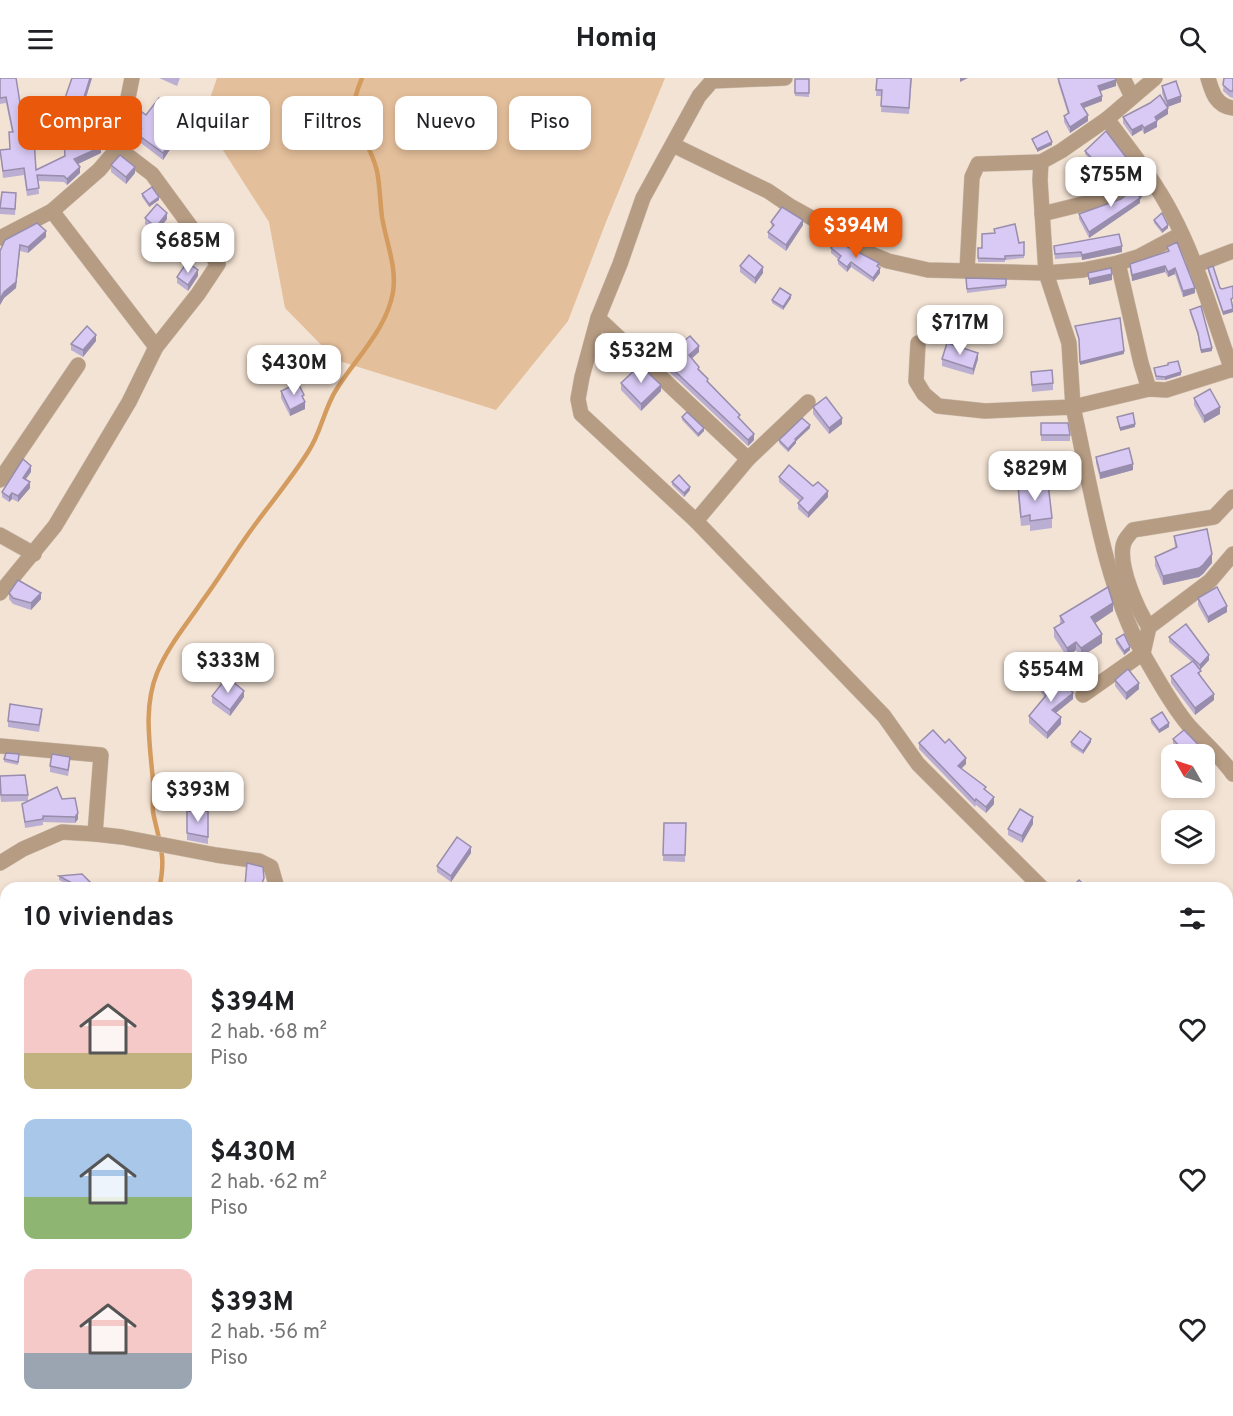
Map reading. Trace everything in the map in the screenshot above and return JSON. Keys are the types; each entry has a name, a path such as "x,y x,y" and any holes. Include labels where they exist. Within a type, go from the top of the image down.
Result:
{"street":[{"path":"128,96 132,78"},
{"path":"785,78 712,81 699,96 643,198 598,318 582,376 578,399 581,414 696,522 884,716 918,764 1036,882"},
{"path":"1123,78 1132,97"},
{"path":"967,271 972,177 978,164 1041,162 1107,119 1155,78"},
{"path":"1208,78 1212,93 1219,102 1233,108"},
{"path":"918,343 916,381 924,394 938,406 986,411 1073,407 1149,389 1166,390 1233,369 1173,214 1147,170 1107,119"},
{"path":"673,145 768,191 790,206 888,261 928,270 1046,273 1083,270 1138,257 1181,234"},
{"path":"0,238 52,211 99,170 116,150"},
{"path":"0,593 55,526 129,402 156,347 198,294 218,264 152,174 121,150"},
{"path":"1041,162 1040,180 1046,273 1069,343 1073,407 1113,586 1143,653 1190,726 1219,754 1233,774"},
{"path":"1042,214 1115,196 1147,170"},
{"path":"52,211 156,347"},
{"path":"1194,266 1233,251"},
{"path":"1118,263 1149,389"},
{"path":"598,318 748,459"},
{"path":"0,480 78,365"},
{"path":"696,522 748,459 808,402"},
{"path":"1149,627 1139,612 1127,576 1123,552 1126,539 1134,530 1214,517 1233,497"},
{"path":"0,535 33,554"},
{"path":"1083,695 1143,653 1149,627 1210,581 1233,554"},
{"path":"0,746 101,755 95,834"},
{"path":"0,863 22,849 62,832 95,834 259,861 271,867 275,882"}],"shaded area":[{"path":"217,78 665,78 568,321 496,410 336,360 285,308 269,222 223,150 270,150 270,96 211,96"}],"building":[{"path":"0,78 16,78 19,96 18,150 35,150 36,170 65,156 65,150 94,150 74,159 80,167 67,179 64,176 37,175 39,188 27,190 24,168 3,171 0,150 10,149 9,132 13,132 6,97 0,98"},
{"path":"72,78 90,78 84,96 66,96"},
{"path":"877,78 911,78 909,108 881,106 882,90 876,90"},
{"path":"1058,78 1115,78 1116,80 1098,86 1102,96 1081,104 1088,115 1070,127 1064,116 1069,113"},
{"path":"1224,78 1233,78 1233,91 1223,85"},
{"path":"795,79 809,79 809,93 795,93"},
{"path":"1176,81 1181,96 1167,101 1162,86"},
{"path":"1160,95 1168,108 1155,117 1157,121 1144,128 1142,125 1132,130 1123,117"},
{"path":"154,105 154,146 142,138 142,112 146,115"},
{"path":"1047,131 1052,142 1037,149 1032,139"},
{"path":"1106,131 1132,165 1111,184 1099,187 1094,181 1105,172 1085,151"},
{"path":"120,155 135,167 126,177 111,165"},
{"path":"1144,180 1147,186 1139,196 1140,198 1089,232 1079,214 1121,199"},
{"path":"152,187 159,197 149,204 142,194"},
{"path":"2,192 16,193 15,209 0,208"},
{"path":"157,204 167,213 156,227 145,218"},
{"path":"782,207 803,220 786,245 768,232 774,225 771,222"},
{"path":"1162,213 1168,225 1162,230 1154,220"},
{"path":"37,223 46,231 28,247 20,245 16,282 4,292 0,299 0,251 5,240"},
{"path":"1015,224 1019,243 1024,242 1024,255 1005,256 1005,259 978,258 978,248 982,248 982,234 995,233 994,229"},
{"path":"1119,234 1122,246 1082,255 1081,252 1055,254 1054,246"},
{"path":"838,240 879,263 877,266 880,268 873,278 851,262 847,267 838,260 841,256 831,248"},
{"path":"1177,242 1195,288 1183,291 1175,268 1168,272 1165,266 1132,275 1130,264 1169,251 1167,247"},
{"path":"749,255 763,267 755,278 740,266"},
{"path":"187,262 198,270 188,285 177,277"},
{"path":"1213,266 1220,288 1233,286 1233,298 1231,299 1233,309 1223,312 1208,268"},
{"path":"1111,268 1112,274 1089,279 1088,273"},
{"path":"966,278 1006,279 1006,285 967,289"},
{"path":"780,288 791,295 783,307 772,300"},
{"path":"1201,306 1212,348 1201,350 1190,310"},
{"path":"1120,318 1124,351 1080,362 1079,339 1075,326"},
{"path":"87,326 96,335 83,350 71,344"},
{"path":"690,336 699,346 689,355 708,379 707,381 740,415 738,417 754,434 748,440 662,359"},
{"path":"947,343 978,353 973,369 942,359"},
{"path":"1178,361 1181,372 1165,377 1156,376 1154,368"},
{"path":"640,365 661,385 641,404 621,383"},
{"path":"1052,370 1053,383 1032,385 1031,372"},
{"path":"298,383 305,402 290,410 281,391"},
{"path":"1210,389 1220,407 1204,416 1194,398"},
{"path":"826,397 842,418 829,428 813,407"},
{"path":"687,412 704,428 698,434 682,417"},
{"path":"1133,413 1135,424 1120,428 1117,417"},
{"path":"802,418 810,425 788,449 779,440"},
{"path":"1041,423 1068,423 1070,435 1041,435"},
{"path":"1129,448 1133,464 1100,473 1096,457"},
{"path":"23,459 31,466 23,478 30,482 18,496 12,493 9,497 2,492"},
{"path":"789,465 813,486 818,482 828,491 808,513 798,503 803,498 779,477"},
{"path":"679,475 690,487 684,493 672,482"},
{"path":"1048,483 1052,518 1030,521 1030,515 1021,517 1018,486"},
{"path":"1207,529 1212,554 1203,565 1199,568 1163,576 1155,557 1177,547 1174,536"},
{"path":"18,580 41,593 31,603 13,598 9,593"},
{"path":"1108,587 1113,603 1091,617 1102,634 1081,648 1076,642 1067,648 1054,628 1064,622 1060,616"},
{"path":"1217,587 1227,606 1208,617 1198,598"},
{"path":"1186,624 1209,655 1200,665 1169,637"},
{"path":"1124,634 1130,647 1124,651 1116,639"},
{"path":"1193,661 1201,671 1198,673 1214,694 1195,708 1171,676"},
{"path":"1128,669 1139,683 1126,693 1115,680"},
{"path":"1054,675 1058,675 1073,693 1052,710 1061,717 1047,733 1029,716 1048,693 1041,685"},
{"path":"227,677 244,691 230,710 212,696"},
{"path":"10,704 42,709 39,725 8,721"},
{"path":"1162,712 1169,723 1159,730 1151,719"},
{"path":"933,730 945,743 949,739 966,758 958,766 986,787 984,789 994,797 986,807 976,799 975,801 919,743"},
{"path":"1184,730 1198,744 1177,744 1173,739"},
{"path":"1080,731 1091,739 1083,751 1071,742"},
{"path":"6,753 19,754 18,762 4,759"},
{"path":"52,754 70,757 68,770 50,766"},
{"path":"25,775 28,795 1,795 0,776"},
{"path":"57,787 62,799 75,798 78,813 75,817 43,816 43,819 25,822 22,804"},
{"path":"1020,809 1033,817 1022,836 1008,829"},
{"path":"187,811 208,811 208,837 187,833"},
{"path":"664,823 686,823 685,855 663,855"},
{"path":"457,837 471,847 451,876 437,866"},
{"path":"247,863 263,867 262,882 245,882"},
{"path":"82,874 90,882 70,882 59,876"}],"waterway":[{"path":"160,882 162,858 153,812 149,727 150,700 157,673 178,635 308,452 332,397 377,331 390,306 394,273 382,217 377,171 355,118 356,94 362,78"}]}
